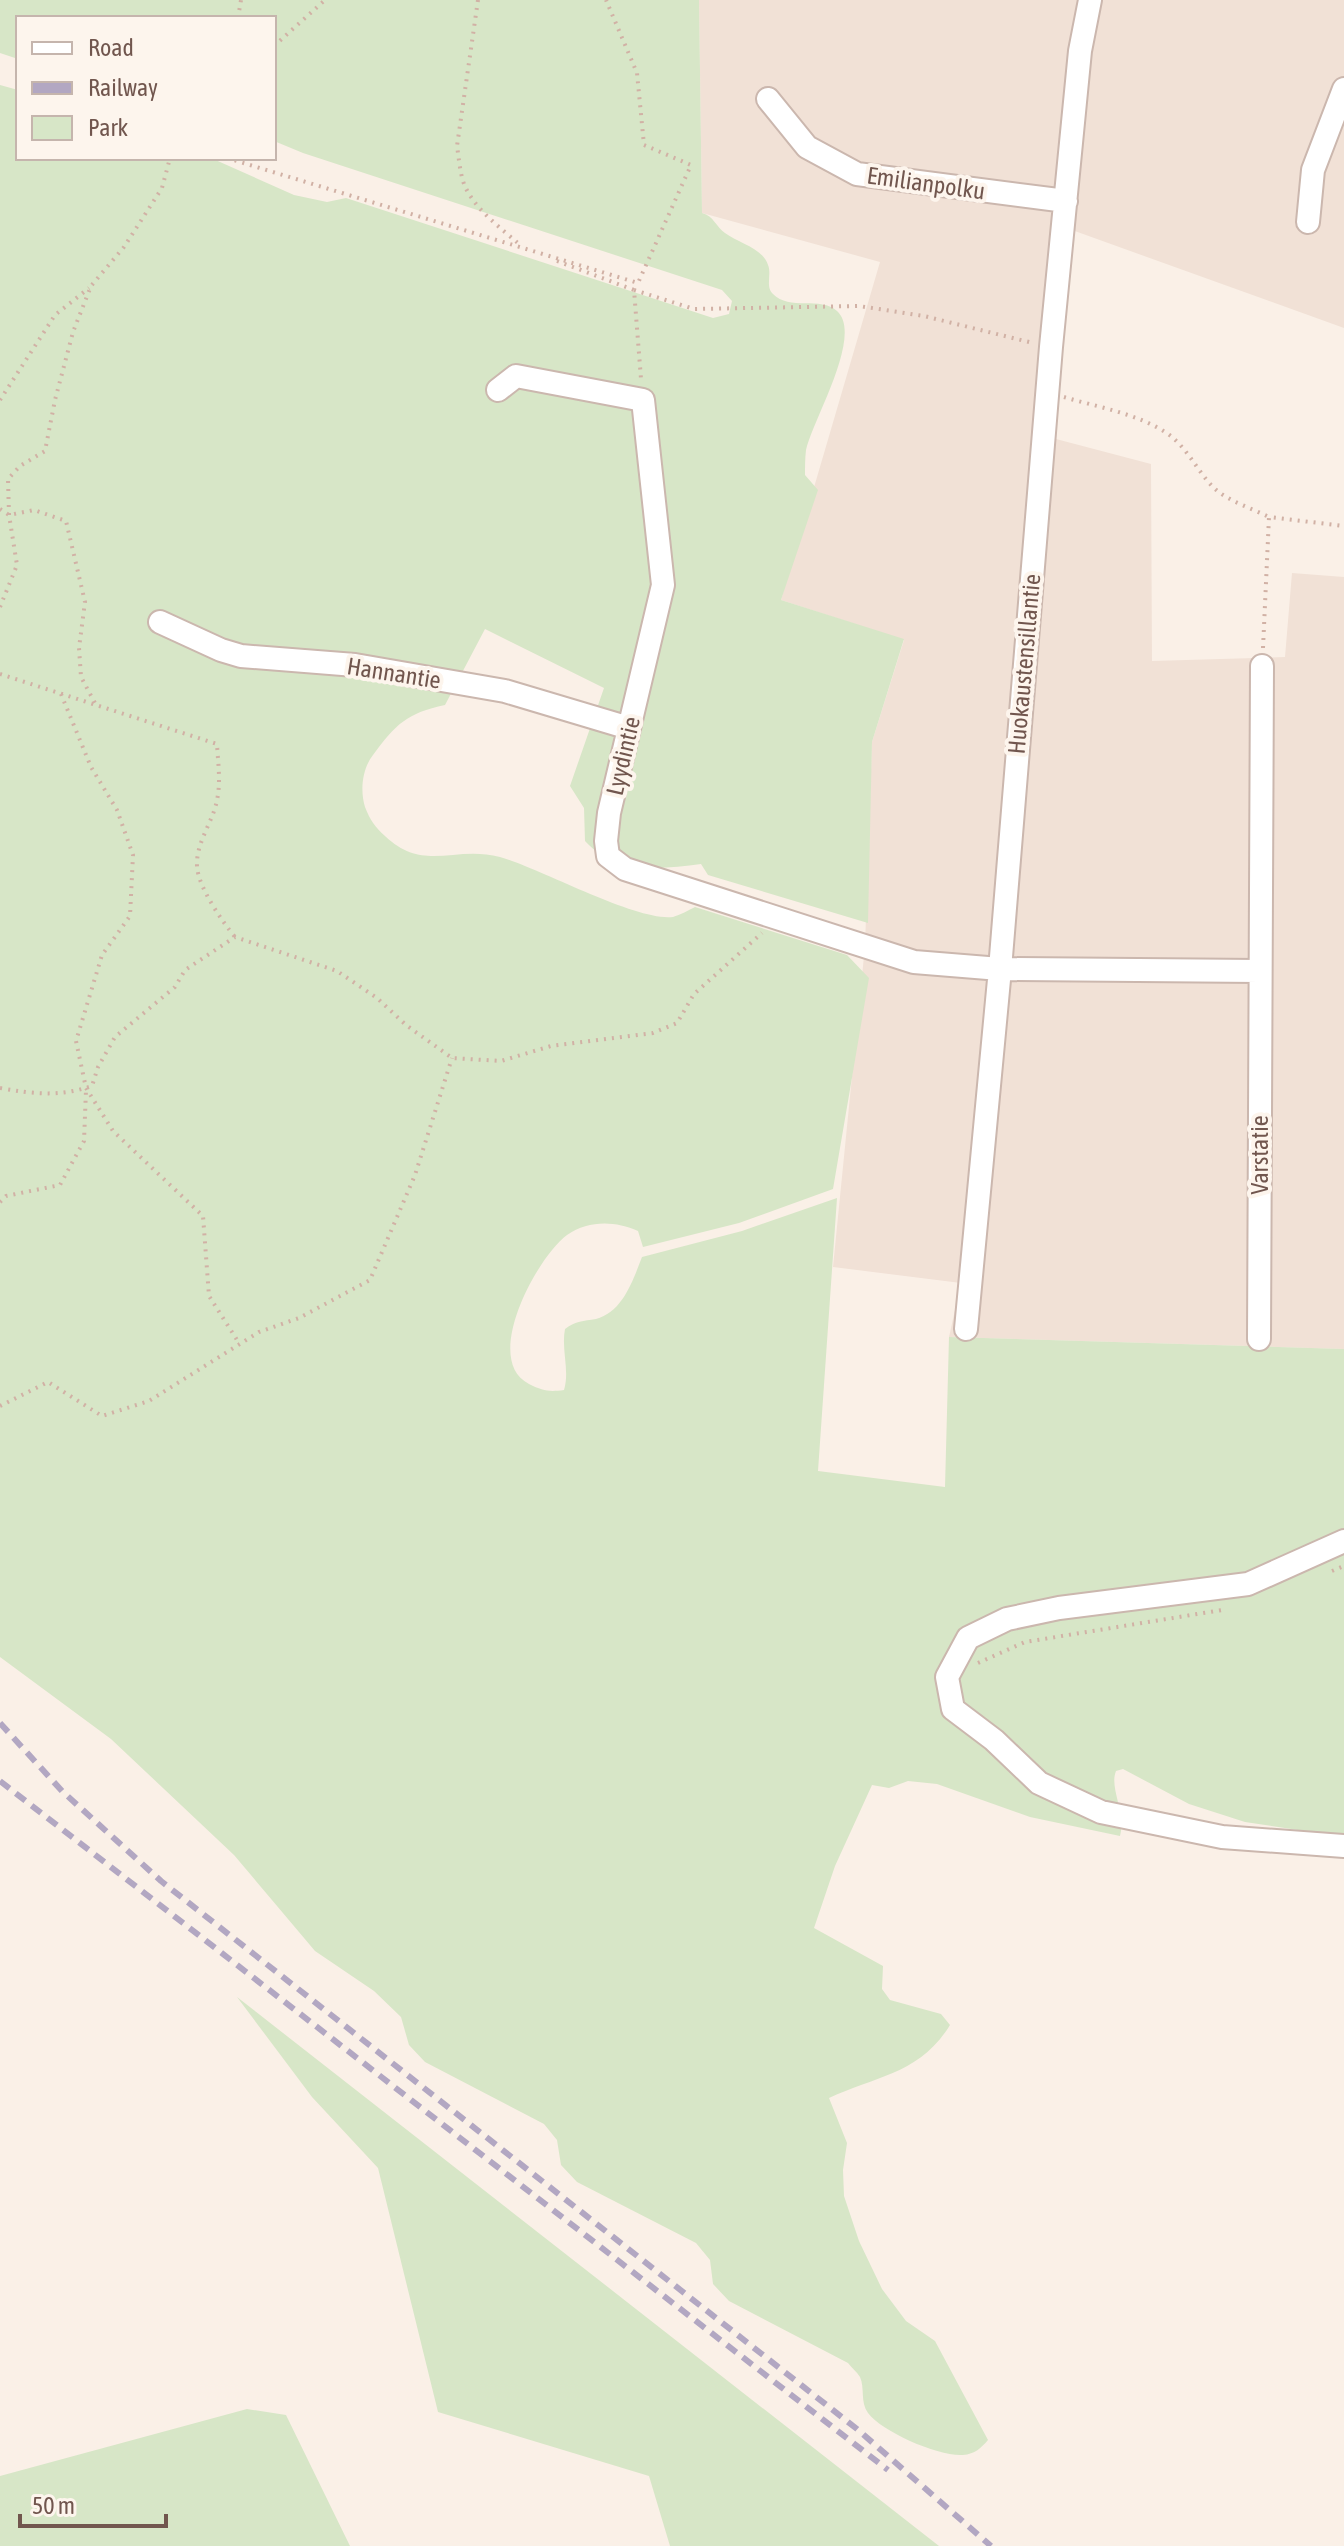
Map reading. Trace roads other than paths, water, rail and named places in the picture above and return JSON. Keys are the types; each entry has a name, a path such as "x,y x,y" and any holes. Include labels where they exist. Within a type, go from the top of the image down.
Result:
{"street":[{"name":"Huokaustensillantie","path":"966,1329 1000,969 1051,347 1080,51 1090,0"},
{"path":"1308,222 1313,170 1344,89"},
{"name":"Emilianpolku","path":"768,99 807,147 857,174 1066,201"},
{"name":"Lyydintie","path":"498,390 516,376 643,400 663,585 609,813 608,856 625,869 914,962 1000,969"},
{"name":"Hannantie","path":"160,622 241,656 355,665 505,691 629,728"},
{"name":"Varstatie","path":"1259,1339 1262,666"},
{"path":"1000,969 1259,971"},
{"path":"1344,1541 1248,1584 1059,1608 1007,1619 968,1638 947,1677 953,1709 994,1740 1039,1783 1101,1812 1222,1837 1344,1846"}],"railway":[{"path":"0,1723 62,1791 161,1881 857,2429 991,2546"},
{"path":"0,1781 888,2470"}]}
